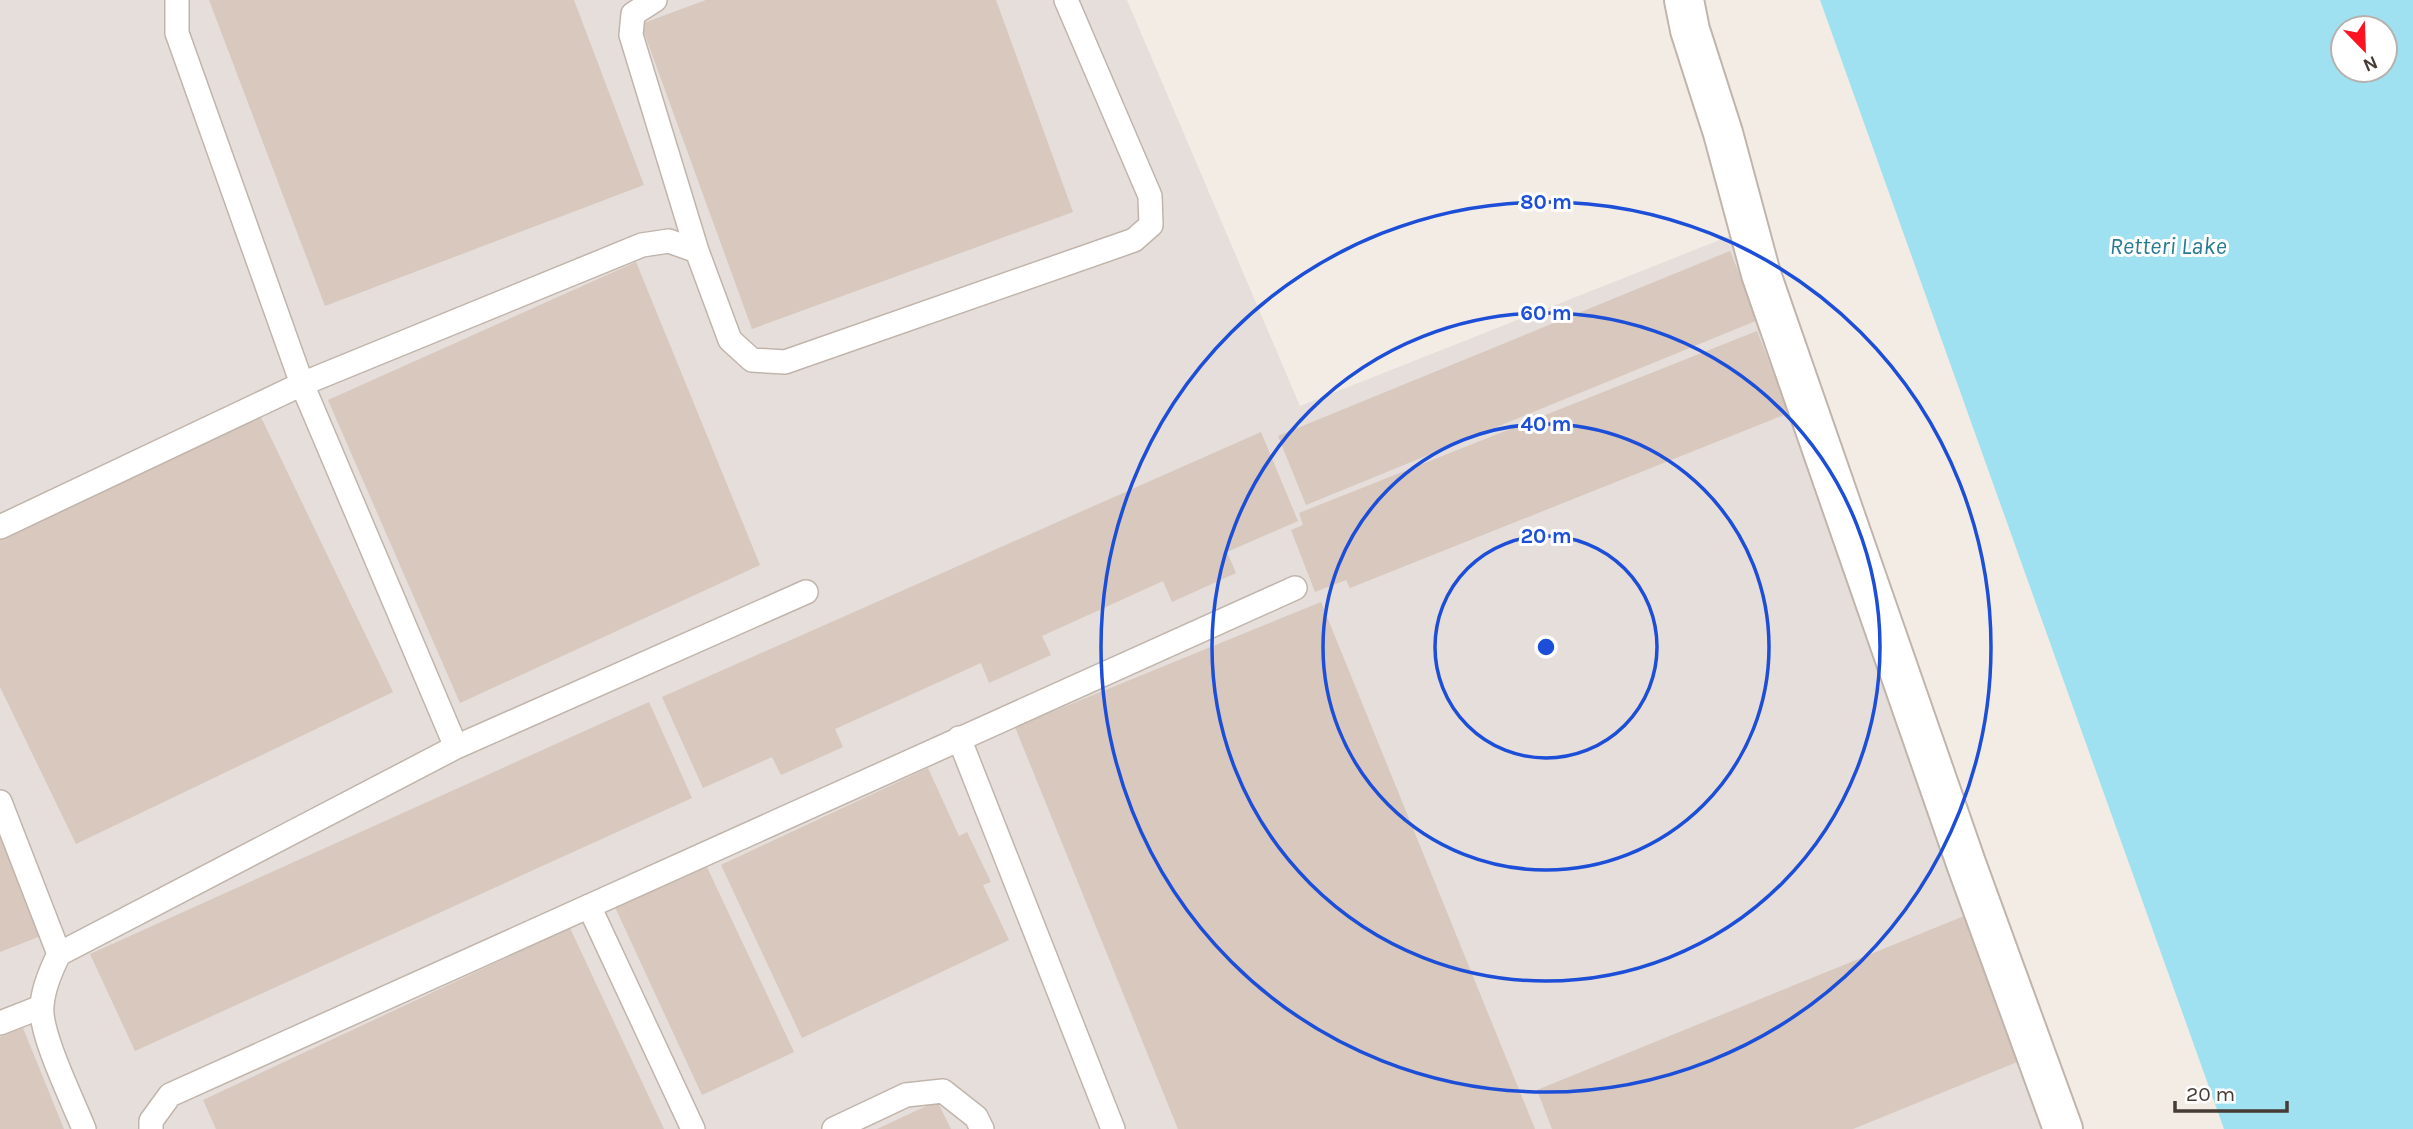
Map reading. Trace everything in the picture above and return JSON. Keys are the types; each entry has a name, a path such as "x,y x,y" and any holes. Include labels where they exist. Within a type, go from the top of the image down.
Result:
{"street":[{"path":"1687,15 1761,274 1967,866 2063,1129"}],"lane":[{"path":"177,0 177,33 302,384 456,747"},
{"path":"655,0 633,14 631,35 697,251 730,340 752,360 785,362 1134,240 1152,225 1150,196 1066,0"},
{"path":"0,527 302,384 642,245 669,241 697,251"},
{"path":"151,1129 151,1121 170,1096 1295,588"},
{"path":"84,1129 46,1034 41,1007 49,975 59,954 456,747 806,592"},
{"path":"959,738 1113,1129"},
{"path":"0,802 59,954"},
{"path":"589,906 693,1129"},
{"path":"0,1023 41,1007"},
{"path":"834,1129 906,1095 943,1091 976,1117 982,1129"}],"shaded area":[{"path":"0,0 1127,0 1300,406 1745,230 2076,1129 0,1129"}],"water":[{"name":"Retteri Lake","path":"1820,0 2413,0 2413,1129 2224,1129"}],"building":[{"path":"209,0 574,0 644,185 325,306"},
{"path":"706,0 996,0 1073,212 752,329 641,24"},
{"path":"1730,251 1758,320 1306,505 1278,436"},
{"path":"636,262 760,565 460,703 328,400"},
{"path":"1757,331 1789,413 1350,588 1346,580 1315,592 1291,530 1303,525 1299,513"},
{"path":"259,413 393,692 76,844 0,687 0,537"},
{"path":"1261,432 1298,521 1227,552 1236,573 1172,602 1163,581 1042,636 1051,655 989,683 981,663 835,729 843,747 781,775 772,757 703,788 662,697"},
{"path":"1321,602 1535,1129 1178,1129 1015,727"},
{"path":"649,702 692,798 135,1051 90,954"},
{"path":"928,768 959,836 967,832 991,882 983,885 1009,940 802,1038 721,865"},
{"path":"0,823 46,934 0,952"},
{"path":"705,863 794,1052 702,1095 614,905"},
{"path":"1969,914 2027,1058 1853,1129 1552,1129 1537,1090"},
{"path":"570,928 664,1129 216,1129 203,1100"},
{"path":"23,1028 64,1129 0,1129 0,1037"},
{"path":"937,1101 951,1129 877,1129"}]}
